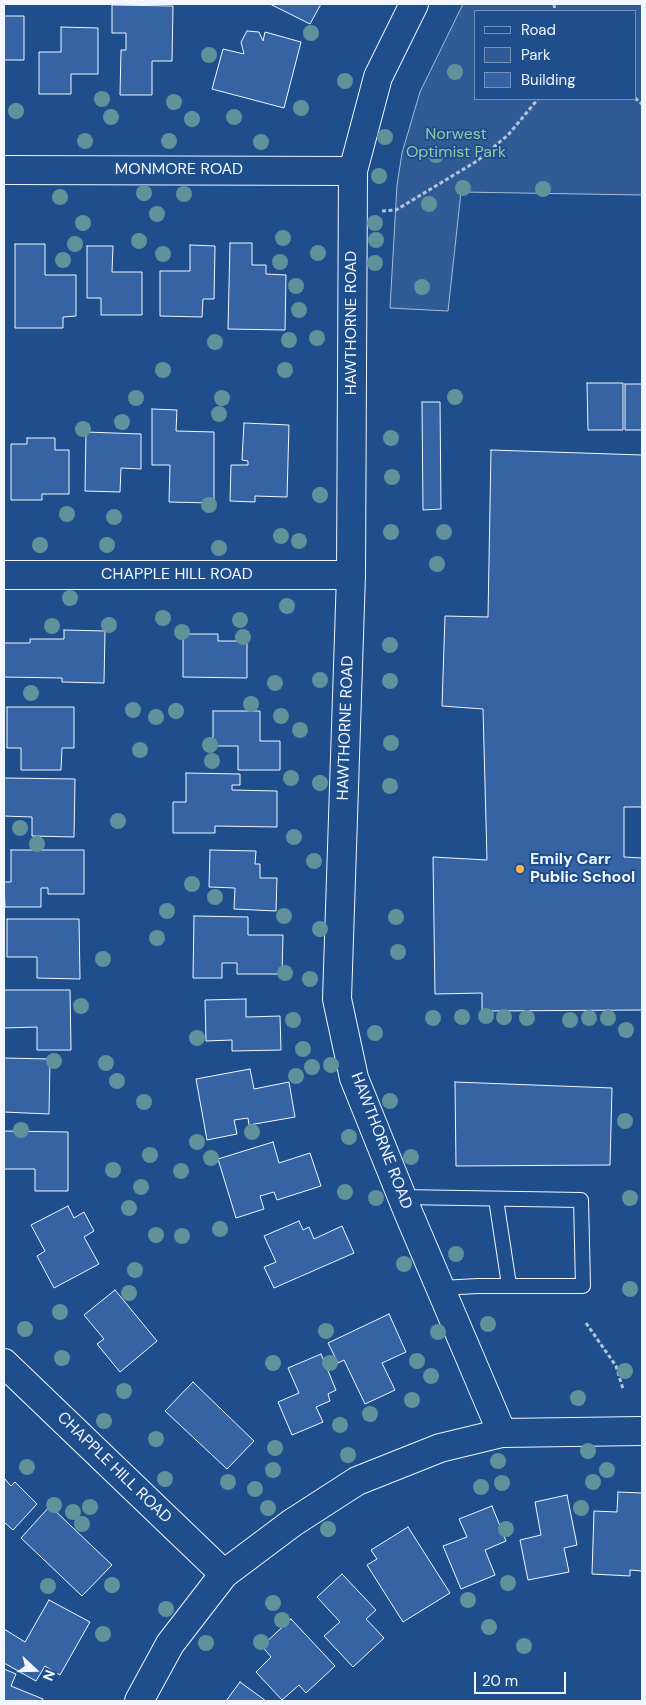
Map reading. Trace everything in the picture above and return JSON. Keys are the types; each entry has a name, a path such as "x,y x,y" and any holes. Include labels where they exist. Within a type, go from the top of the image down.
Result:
{"street":[{"name":"HAWTHORNE ROAD","path":"414,4 378,77 353,171 350,575 337,999 354,1078 402,1198 502,1433"},
{"name":"MONMORE ROAD","path":"4,170 353,171"},
{"name":"CHAPPLE HILL ROAD","path":"4,575 350,575"},
{"name":"CHAPPLE HILL ROAD","path":"4,1363 224,1574"},
{"path":"138,1701 170,1644 224,1574 292,1523 357,1481 440,1448 502,1433 642,1431"}],"lane":[{"path":"402,1198 581,1200 582,1286 440,1288"},
{"path":"496,1199 509,1286"}],"path":[{"path":"382,211 396,210 477,160 508,135 537,100"},
{"path":"586,1323 616,1366 624,1389"}],"green space":[{"name":"Norwest Optimist Park","path":"463,4 642,4 642,195 461,192 448,311 390,308 397,185 402,153 420,92"}],"building":[{"path":"270,4 321,4 310,24"},
{"path":"112,5 173,6 172,61 152,61 152,95 120,95 121,50 126,50 126,33 112,33"},
{"path":"4,16 24,16 24,60 4,60"},
{"path":"61,27 98,28 98,74 71,74 71,94 39,94 39,52 61,52"},
{"path":"247,31 259,32 263,41 265,32 301,42 284,108 212,89 223,49 244,54 241,42"},
{"path":"230,243 252,243 252,265 266,265 266,274 286,275 285,330 228,329"},
{"path":"15,244 45,244 45,275 76,275 76,316 63,317 63,328 15,328"},
{"path":"190,245 215,246 214,299 203,299 202,317 160,316 160,271 190,271"},
{"path":"87,246 113,246 112,272 142,272 142,315 101,315 101,298 87,298"},
{"path":"587,383 623,383 623,430 588,430"},
{"path":"625,384 642,384 642,430 625,430"},
{"path":"422,402 440,402 441,509 423,510"},
{"path":"152,409 177,410 176,431 214,432 214,503 169,502 170,465 152,465"},
{"path":"244,423 289,425 287,497 255,496 255,502 230,501 231,465 248,465 248,461 242,460"},
{"path":"86,432 141,434 141,469 121,468 120,492 85,491"},
{"path":"27,438 55,438 55,450 69,450 69,494 42,494 42,500 11,500 11,444 27,444"},
{"path":"491,450 642,455 642,807 624,807 624,857 642,858 642,1010 482,1011 482,993 435,994 433,857 487,860 483,709 442,706 445,616 488,617"},
{"path":"64,630 105,631 104,683 62,682 62,678 4,677 4,643 30,643 30,639 64,639"},
{"path":"183,634 218,634 218,641 247,641 247,678 183,677"},
{"path":"7,707 74,707 74,748 62,748 61,770 21,770 21,748 7,748"},
{"path":"213,711 260,711 260,741 280,741 280,770 238,770 238,746 213,746"},
{"path":"186,773 240,774 240,785 232,785 232,790 277,791 277,827 215,826 215,833 173,833 173,802 186,802"},
{"path":"4,778 75,779 74,837 32,836 32,817 4,816"},
{"path":"11,850 84,850 84,894 48,894 48,888 41,888 41,907 5,907 4,882 11,882"},
{"path":"210,850 256,851 255,864 260,864 260,878 277,878 276,911 234,909 235,888 209,887"},
{"path":"194,916 248,917 248,935 283,935 282,974 237,974 237,963 222,963 222,978 193,978"},
{"path":"7,919 79,919 80,979 37,978 37,957 7,957"},
{"path":"4,990 70,990 71,1050 37,1050 37,1027 4,1028"},
{"path":"246,999 246,1017 280,1016 281,1050 232,1051 232,1040 206,1041 205,1000"},
{"path":"4,1058 50,1059 49,1114 4,1112"},
{"path":"250,1069 254,1089 289,1082 295,1117 249,1125 248,1118 234,1120 237,1134 207,1140 196,1079"},
{"path":"455,1082 612,1088 610,1165 456,1166"},
{"path":"4,1131 68,1132 68,1191 35,1191 35,1169 4,1169"},
{"path":"273,1142 279,1163 310,1153 321,1186 277,1200 274,1192 260,1196 264,1209 236,1218 218,1159"},
{"path":"68,1206 74,1218 84,1212 94,1231 84,1237 99,1264 54,1288 37,1256 45,1251 31,1225"},
{"path":"299,1221 303,1230 309,1227 314,1239 342,1226 354,1253 274,1288 264,1267 276,1262 264,1236"},
{"path":"115,1290 157,1341 120,1372 97,1344 104,1339 84,1315"},
{"path":"389,1314 406,1352 382,1363 395,1390 365,1404 344,1360 338,1363 328,1343"},
{"path":"321,1354 336,1390 328,1394 330,1401 316,1407 323,1422 292,1435 278,1402 299,1393 288,1368"},
{"path":"193,1382 254,1441 227,1469 165,1411"},
{"path":"4,1478 11,1486 15,1482 37,1504 13,1530 4,1522"},
{"path":"618,1492 642,1493 642,1571 630,1570 630,1576 592,1574 594,1511 617,1512"},
{"path":"567,1495 577,1545 564,1548 569,1572 528,1580 520,1540 541,1535 535,1502"},
{"path":"50,1506 112,1565 82,1596 21,1538"},
{"path":"492,1506 506,1541 485,1550 495,1575 461,1589 443,1546 467,1537 459,1519"},
{"path":"408,1527 450,1593 403,1622 367,1565 377,1559 371,1550"},
{"path":"342,1574 376,1610 366,1619 384,1638 353,1667 324,1636 340,1622 317,1597"},
{"path":"49,1600 90,1622 60,1675 45,1666 36,1681 4,1663 4,1629 25,1642"},
{"path":"291,1619 335,1666 306,1693 299,1685 282,1700 256,1672 271,1657 262,1646"},
{"path":"4,1669 16,1674 11,1686 43,1699 42,1701 4,1701"},
{"path":"240,1682 266,1701 226,1701"}],"place":[{"name":"Emily Carr Public School","path":"520,869"}]}
